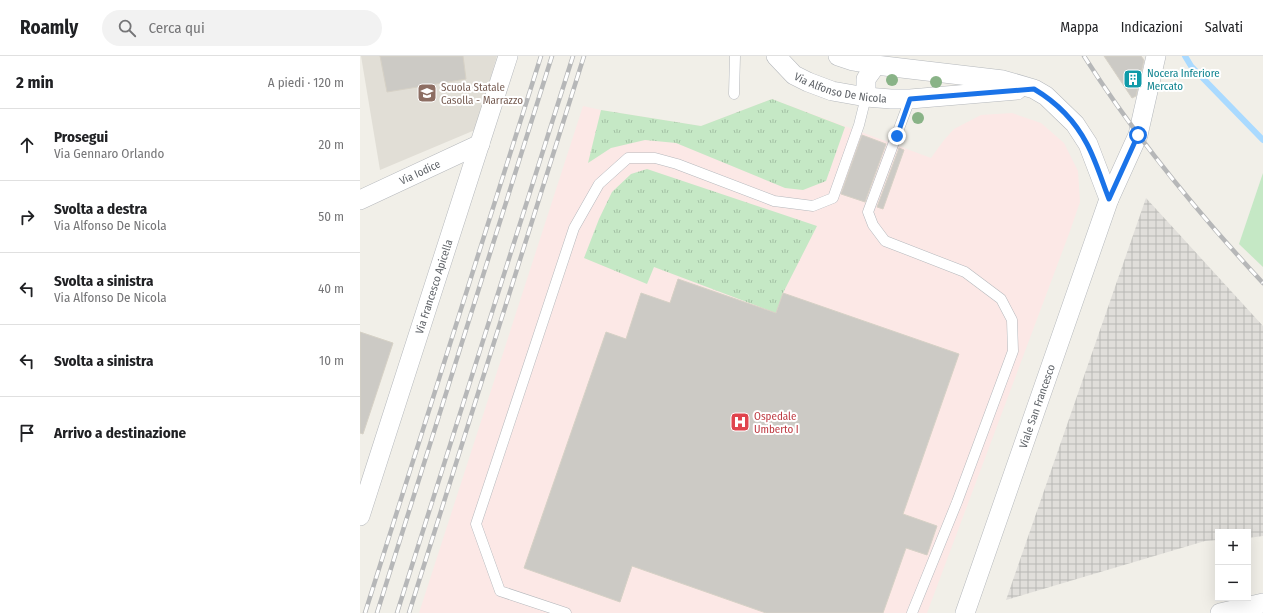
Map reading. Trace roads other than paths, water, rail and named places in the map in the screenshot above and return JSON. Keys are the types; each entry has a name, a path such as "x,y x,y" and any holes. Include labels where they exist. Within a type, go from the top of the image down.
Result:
{"street":[{"name":"Via Francesco Apicella","path":"360,516 508,56"},
{"name":"Via Alfonso De Nicola","path":"776,56 794,75 808,82 832,91 866,97 910,99 1034,89"},
{"path":"838,56 853,61 876,65 1003,80 1034,89 1046,96 1074,124 1088,144 1109,199"},
{"name":"Viale San Francesco","path":"964,613 1109,199 1138,135 1156,56"},
{"path":"866,97 866,79 876,65"},
{"path":"910,99 915,83 913,69"},
{"name":"Via Iodice","path":"360,200 480,144"},
{"path":"1220,613 1263,604"}],"lane":[{"path":"734,94 735,56"},
{"path":"566,613 500,591 476,524 574,228 599,184 628,158 655,158 677,164 774,201 813,206 833,198 866,97"},
{"path":"910,99 868,212 873,226 884,241 965,272 1001,299 1012,320 1013,351 957,502 912,613"}],"waterway":[{"path":"1185,56 1191,66 1263,140"}],"railway":[{"path":"365,613 541,56"},
{"path":"377,613 552,56"},
{"path":"397,613 573,56"},
{"path":"409,613 584,56"},
{"path":"1084,56 1125,116 1168,174 1214,229 1263,283"}],"place":[{"name":"Nocera Inferiore Mercato","path":"1133,79"},
{"name":"Scuola Statale Casolla - Marrazzo","path":"427,93"},
{"name":"Ospedale Umberto I","path":"740,422"}]}
